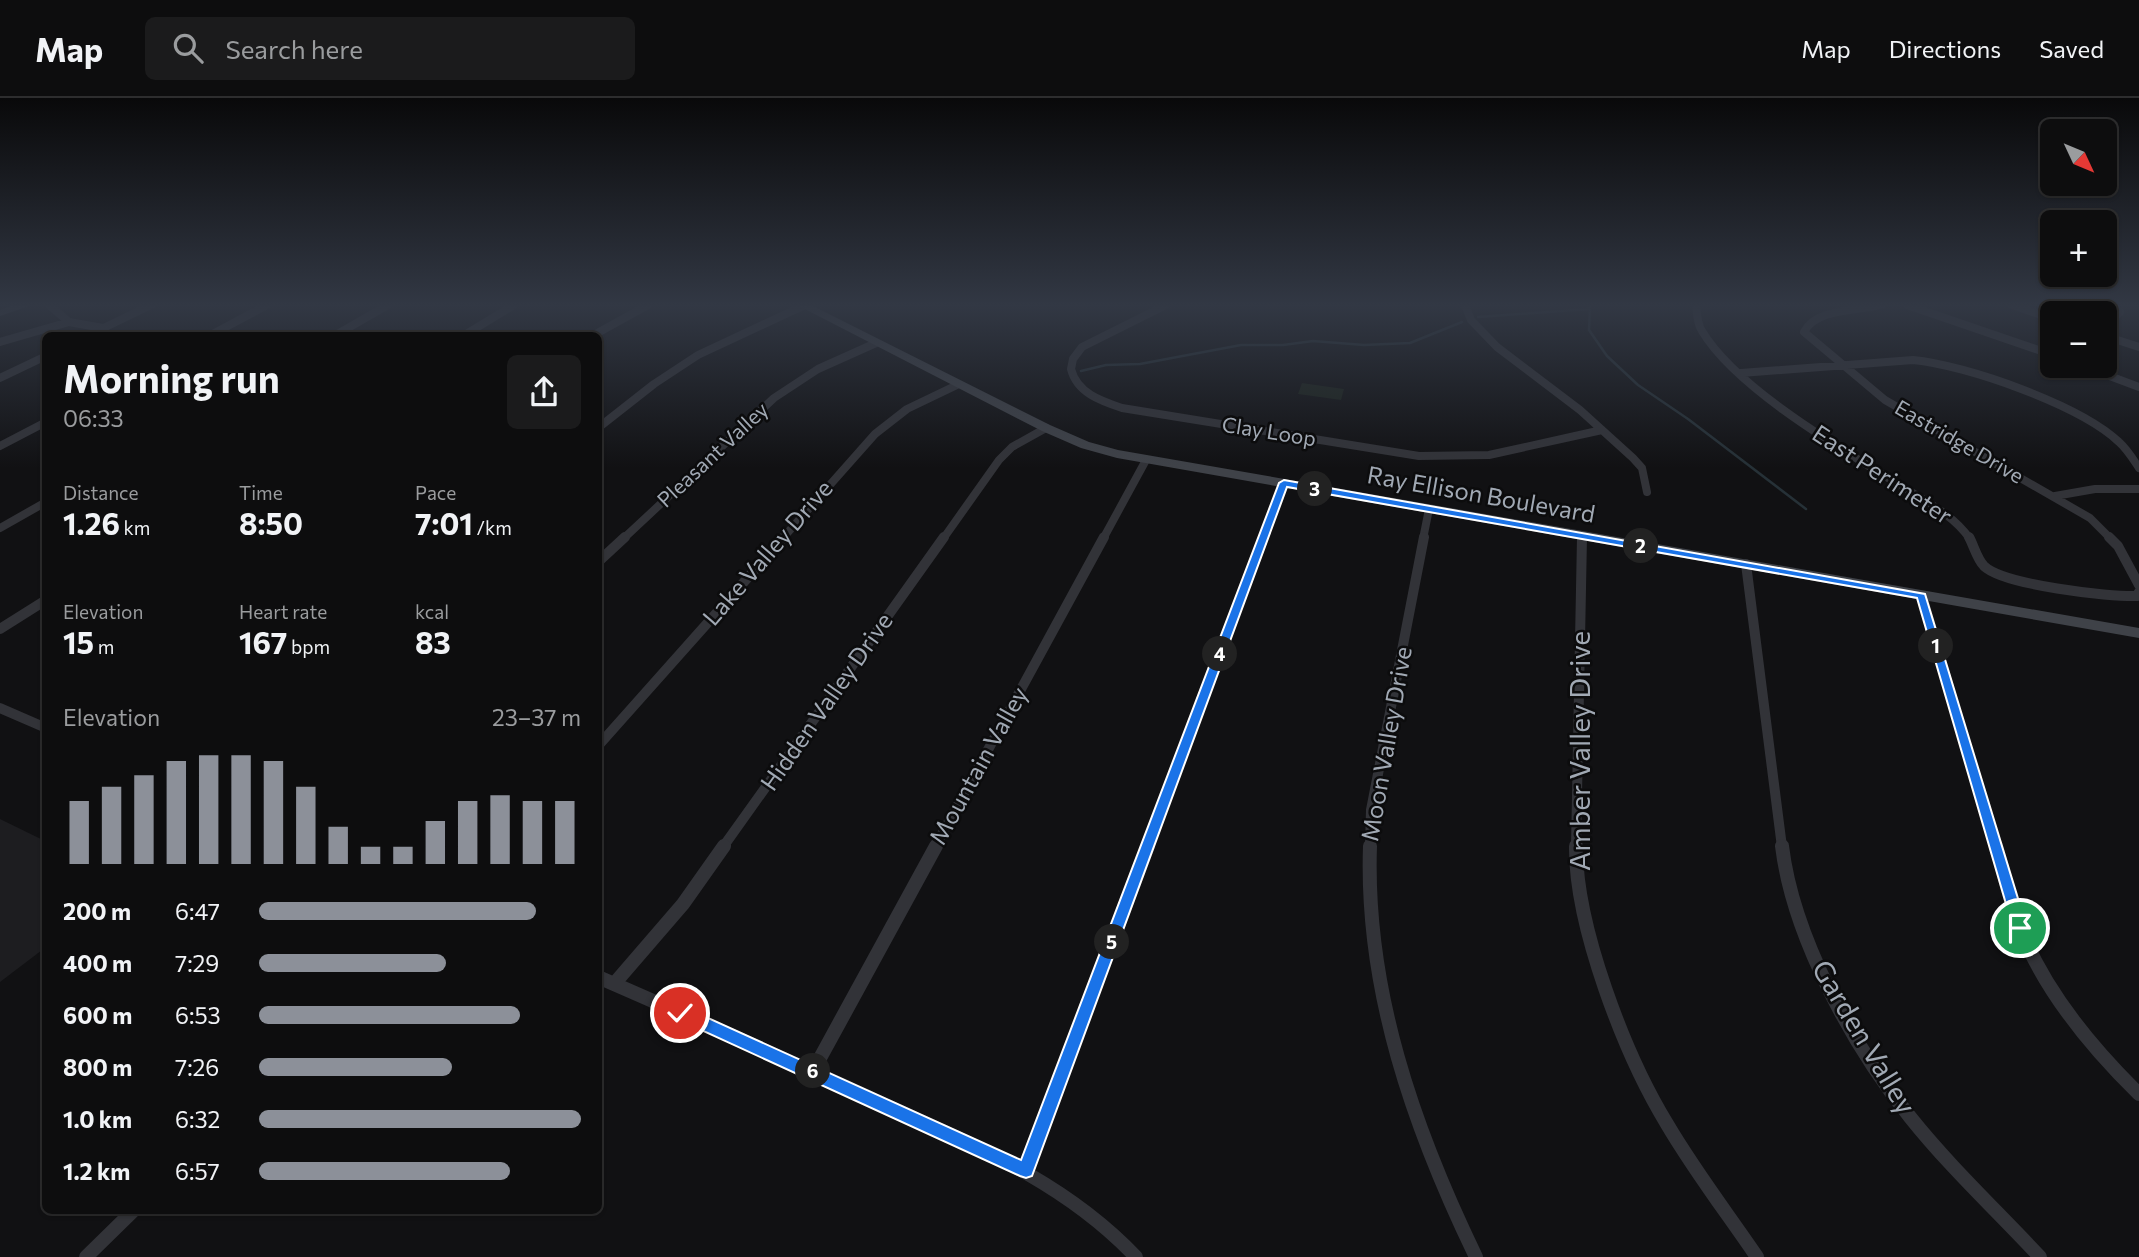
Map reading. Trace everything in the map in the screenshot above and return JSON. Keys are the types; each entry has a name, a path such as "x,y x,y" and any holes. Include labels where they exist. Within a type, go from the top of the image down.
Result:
{"street":[{"path":"0,378 40,359"},
{"path":"602,425 663,377 691,359"},
{"name":"Pleasant Valley","path":"602,558 774,398 812,373 842,359"},
{"name":"Ray Ellison Boulevard","path":"907,359 1085,445 1146,460 2139,633"},
{"name":"Clay Loop","path":"1073,359 1071,376 1082,390 1099,400 1122,408 1419,456 1489,455 1602,430"},
{"path":"1512,359 1602,430 1642,468 1647,492"},
{"name":"East Perimeter","path":"1726,359 1798,422 1947,515 1969,536 1982,564 1988,570 2016,580 2117,597 2129,598 2137,596 2139,592"},
{"name":"Eastridge Drive","path":"1835,359 1871,390 1903,411 2055,496"},
{"path":"1741,373 1913,360 1965,372 2087,420 2117,439 2139,468"},
{"path":"2115,378 2139,387"},
{"name":"Lake Valley Drive","path":"602,741 875,434 907,409 957,385"},
{"path":"0,446 42,424"},
{"name":"Hidden Valley Drive","path":"614,984 683,904 999,460 1013,447 1046,428"},
{"name":"Mountain Valley","path":"813,1071 1146,460"},
{"path":"1026,1170 1284,483"},
{"path":"2055,496 2095,489 2139,489"},
{"path":"2055,496 2109,534 2139,585"},
{"path":"0,528 42,504"},
{"name":"Moon Valley Drive","path":"1429,509 1371,810 1367,857 1371,912 1383,996 1400,1069 1450,1208 1476,1257"},
{"name":"Amber Valley Drive","path":"1582,536 1576,857 1589,935 1608,997 1637,1064 1667,1123 1757,1257"},
{"name":"Garden Valley","path":"1746,564 1784,865 1796,909 1816,962 1871,1061 1910,1116 2040,1257"},
{"path":"1922,596 2025,939 2052,990 2075,1023 2105,1060 2139,1094"},
{"path":"0,629 42,603"},
{"path":"0,708 42,724"},
{"path":"602,979 813,1071 1026,1170 1098,1218 1136,1257"},
{"path":"86,1257 130,1214"}],"shaded area":[{"path":"1302,383 1344,389 1341,400 1298,394"},
{"path":"0,819 42,840 42,950 0,982"}],"waterway":[{"path":"1081,371 1106,365 1140,364 1166,359"},
{"path":"1610,359 1638,385 1688,419 1806,509"}],"route":[{"path":"680,1013 813,1071 1026,1170 1284,483 1922,596 2020,928"}]}
